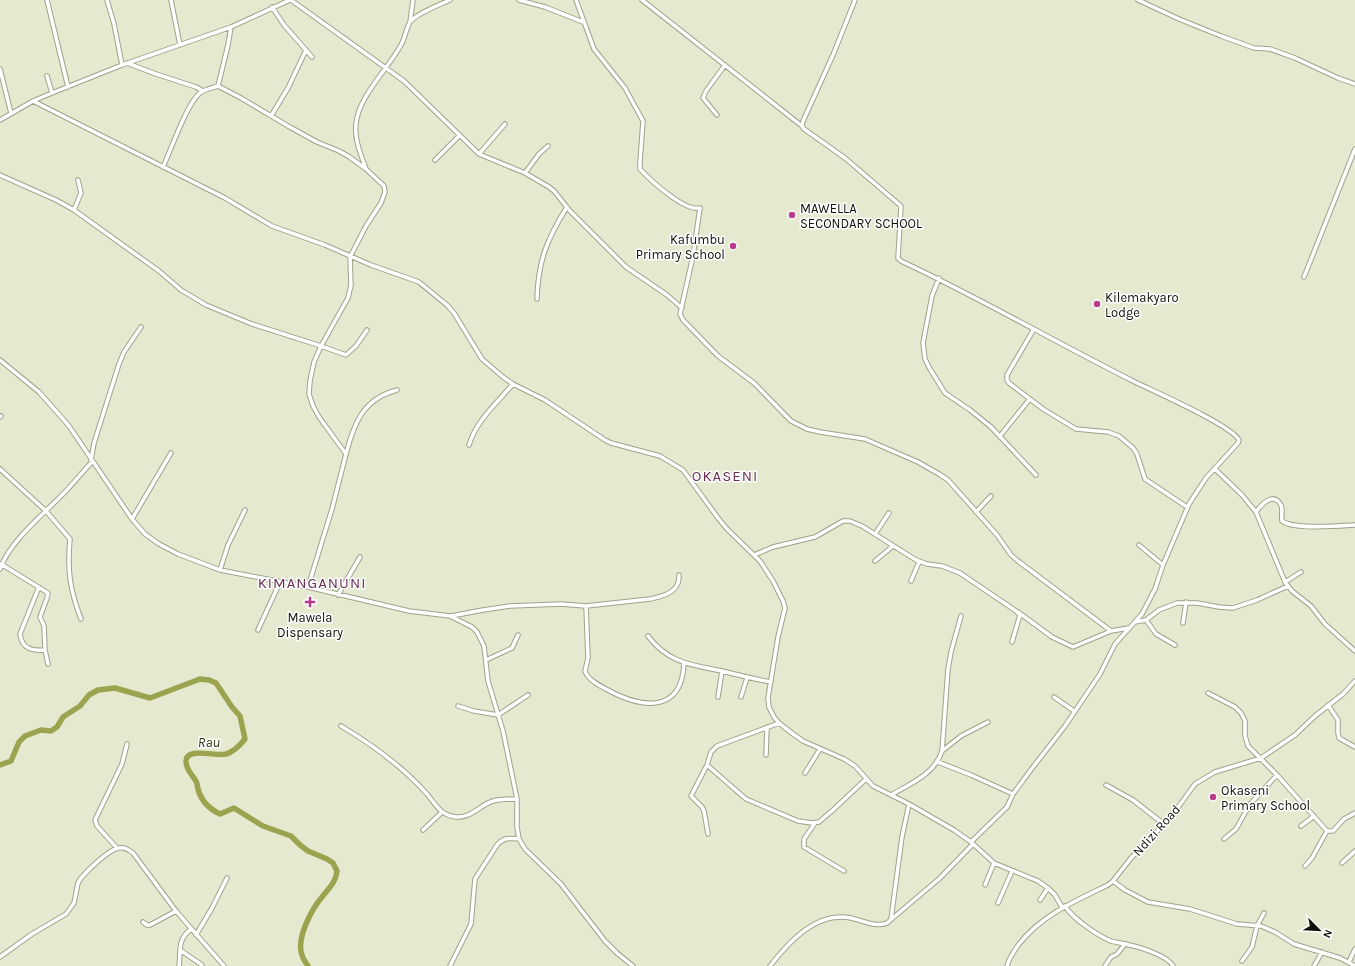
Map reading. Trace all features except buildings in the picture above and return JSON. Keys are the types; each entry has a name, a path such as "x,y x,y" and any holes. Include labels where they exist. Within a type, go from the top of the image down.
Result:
{"street":[{"path":"46,0 68,87"},
{"path":"108,0 122,65"},
{"path":"171,0 180,45"},
{"path":"0,120 33,101 52,93 122,65 231,27 290,0 416,90 480,154 525,173 554,191 566,207 626,267 667,295 682,308"},
{"path":"366,169 357,142 355,126 356,120 360,108 402,44 410,22 413,0"},
{"path":"410,22 422,13 444,1 450,0"},
{"path":"519,0 545,7 583,22"},
{"path":"576,0 594,49 625,88 643,121 640,169 682,204 693,208 700,208 693,256 681,317 718,356 754,384 791,421 808,429 820,432 865,439 929,468 948,480 997,535 1011,555 1111,631"},
{"path":"642,0 725,64 804,129 863,173 901,206 898,258 901,261 939,278 1232,432 1239,438 1238,443 1206,478 1187,507 1163,565 1155,589 1142,614 1115,644 1100,674 1065,726 1013,794 1006,807 940,878 884,924 839,916 824,920 812,926 791,941 770,966"},
{"path":"802,126 855,0"},
{"path":"1138,0 1221,36 1254,48 1270,48 1355,84"},
{"path":"272,7 284,25 312,57"},
{"path":"218,86 231,27"},
{"path":"271,116 288,88 306,50"},
{"path":"128,63 156,74 186,83 203,91"},
{"path":"717,115 703,98 706,91 725,64"},
{"path":"0,69 11,114"},
{"path":"47,76 52,93"},
{"path":"164,167 189,108 203,91 218,86 317,142 340,151 366,169 384,186 385,192 381,203 366,226 350,257 351,284 348,298 321,346 312,371 309,394 313,406 319,417 346,454"},
{"path":"33,101 225,198 272,226 325,245 350,257 412,279 424,286 447,305 454,313 482,358 502,377 545,400 605,440 653,453 676,465 686,473 695,488 727,529 754,555 772,581 783,601 785,608 784,616 778,637 768,704 774,717 779,723 803,741 844,759 855,766 872,786 909,804 954,830 972,843 994,863 1038,881 1048,888 1074,917 1102,936 1160,956 1171,962 1172,966"},
{"path":"480,154 505,124"},
{"path":"435,160 460,135"},
{"path":"525,173 539,154 548,146"},
{"path":"1304,277 1355,149"},
{"path":"0,175 56,200 74,210 159,271 194,299 228,315 321,346 346,356 356,346 367,330"},
{"path":"74,210 81,193 78,180"},
{"path":"537,299 538,276 543,254 554,228 566,207"},
{"path":"939,278 932,296 923,343 925,358 930,369 945,393 970,410 1000,436 1036,475"},
{"path":"48,664 45,650 44,626 40,617 48,594 39,587 0,566 24,534 92,461 94,443 118,364 124,352 141,327"},
{"path":"1034,329 1007,375 1007,380 1029,400 1076,429 1108,432 1119,436 1135,451 1145,479 1187,507"},
{"path":"0,360 45,398 70,426 132,519 145,534 159,544 185,557 220,570 308,587 409,611 450,616 464,622 477,632 484,646 488,681 503,731 517,799 517,827 519,839 526,849 561,884 605,941 633,966"},
{"path":"469,445 474,431 513,384"},
{"path":"308,587 332,509 351,437 357,421 378,396 397,390"},
{"path":"1000,436 1029,400"},
{"path":"132,519 171,453"},
{"path":"0,469 46,511 70,539 68,574 75,603 81,619"},
{"path":"1215,469 1242,495 1256,512 1288,586 1311,606 1325,624 1355,651"},
{"path":"976,512 991,496"},
{"path":"1256,512 1266,501 1271,499 1280,504 1282,509 1282,519 1284,522 1295,525 1355,526"},
{"path":"220,570 228,545 245,510"},
{"path":"875,534 889,513"},
{"path":"754,555 773,547 815,537 843,521 853,522 919,562 942,566 960,573 1052,637 1073,647 1111,631 1129,628"},
{"path":"1139,545 1163,565"},
{"path":"875,561 893,546"},
{"path":"338,595 360,557"},
{"path":"911,581 919,562"},
{"path":"1285,582 1301,572"},
{"path":"450,616 510,606 561,604 586,606 660,597 676,587 679,575"},
{"path":"258,630 280,582"},
{"path":"1135,622 1146,620 1154,613 1168,606 1186,602 1233,608 1257,600 1288,586"},
{"path":"39,587 20,634 23,644 28,648 32,650 45,650"},
{"path":"1183,623 1186,602"},
{"path":"586,606 588,658 586,674 604,688 626,699 637,702 657,704 665,702 670,699 678,689 683,674 684,663"},
{"path":"1012,642 1020,615 1018,612"},
{"path":"891,795 929,772 938,762 942,751 948,669 961,616"},
{"path":"1146,620 1156,634 1175,645"},
{"path":"486,660 512,648 518,635"},
{"path":"648,636 662,651 684,663 747,678 771,682"},
{"path":"718,697 722,671"},
{"path":"741,697 747,678"},
{"name":"Ndizi Road","path":"1007,966 1014,950 1045,918 1113,881 1131,858 1165,825 1191,789 1200,781 1215,772 1261,758 1295,735 1328,705 1343,694 1355,681"},
{"path":"1208,692 1235,707 1241,713 1245,721 1246,742 1327,831 1333,831 1344,819 1355,813"},
{"path":"458,706 474,711 498,715 528,695"},
{"path":"1054,698 1074,711"},
{"path":"1328,705 1338,720 1339,738 1355,747"},
{"path":"942,751 961,736 988,722"},
{"path":"708,834 702,806 691,796 707,765 711,752 717,746 779,723"},
{"path":"341,726 367,741 401,768 417,784 441,813 463,817 493,801 517,799"},
{"path":"766,755 767,728"},
{"path":"118,848 95,822 122,764 126,744"},
{"path":"805,773 820,749"},
{"path":"938,762 1013,794"},
{"path":"707,765 746,799 798,821 815,823"},
{"path":"1224,839 1236,829 1251,803 1277,775"},
{"path":"844,871 804,848 804,839 815,823 833,810 866,779"},
{"path":"1106,785 1133,800 1165,825"},
{"path":"891,919 902,837 909,804"},
{"path":"422,830 441,813"},
{"path":"1301,826 1314,816"},
{"path":"1305,866 1312,858 1327,831"},
{"path":"450,966 471,924 475,879 500,841 508,838 519,839"},
{"path":"0,957 32,934 66,914 74,903 78,883 81,878 108,854 118,848 125,848 134,854 176,911 224,966"},
{"path":"1342,863 1355,851"},
{"path":"985,885 994,863"},
{"path":"998,903 1012,871"},
{"path":"196,935 227,878"},
{"path":"1113,881 1125,890 1148,902 1190,909 1238,924 1257,926 1275,932 1299,946 1322,952 1349,962 1355,966"},
{"path":"1040,900 1048,888"},
{"path":"143,922 146,925 150,925 176,911"},
{"path":"1242,960 1252,947 1257,926 1264,913"},
{"path":"179,966 180,943 183,936 191,929"},
{"path":"1105,966 1111,957 1117,954 1125,944"},
{"path":"1349,962 1355,949"},
{"path":"180,950 202,965"},
{"path":"1314,966 1322,952"}],"waterway":[{"name":"Rau","path":"0,765 11,761 19,742 25,736 41,730 51,731 57,727 63,717 80,706 89,695 98,690 115,688 150,698 200,679 209,680 216,683 240,716 245,739 234,750 226,754 196,753 187,757 186,762 189,772 196,781 204,802 211,809 220,814 234,808 263,826 291,836 308,851 333,863 337,871 334,882 313,909 303,933 301,941 302,955 308,966"}],"place":[{"name":"MAWELLA SECONDARY SCHOOL","path":"792,215"},
{"name":"Kafumbu Primary School","path":"733,246"},
{"name":"Kilemakyaro Lodge","path":"1097,304"},
{"name":"Mawela Dispensary","path":"310,602"},
{"name":"Okaseni Primary School","path":"1213,797"}],"district":[{"name":"OKASENI","path":"725,476"},
{"name":"KIMANGANUNI","path":"312,583"}]}
